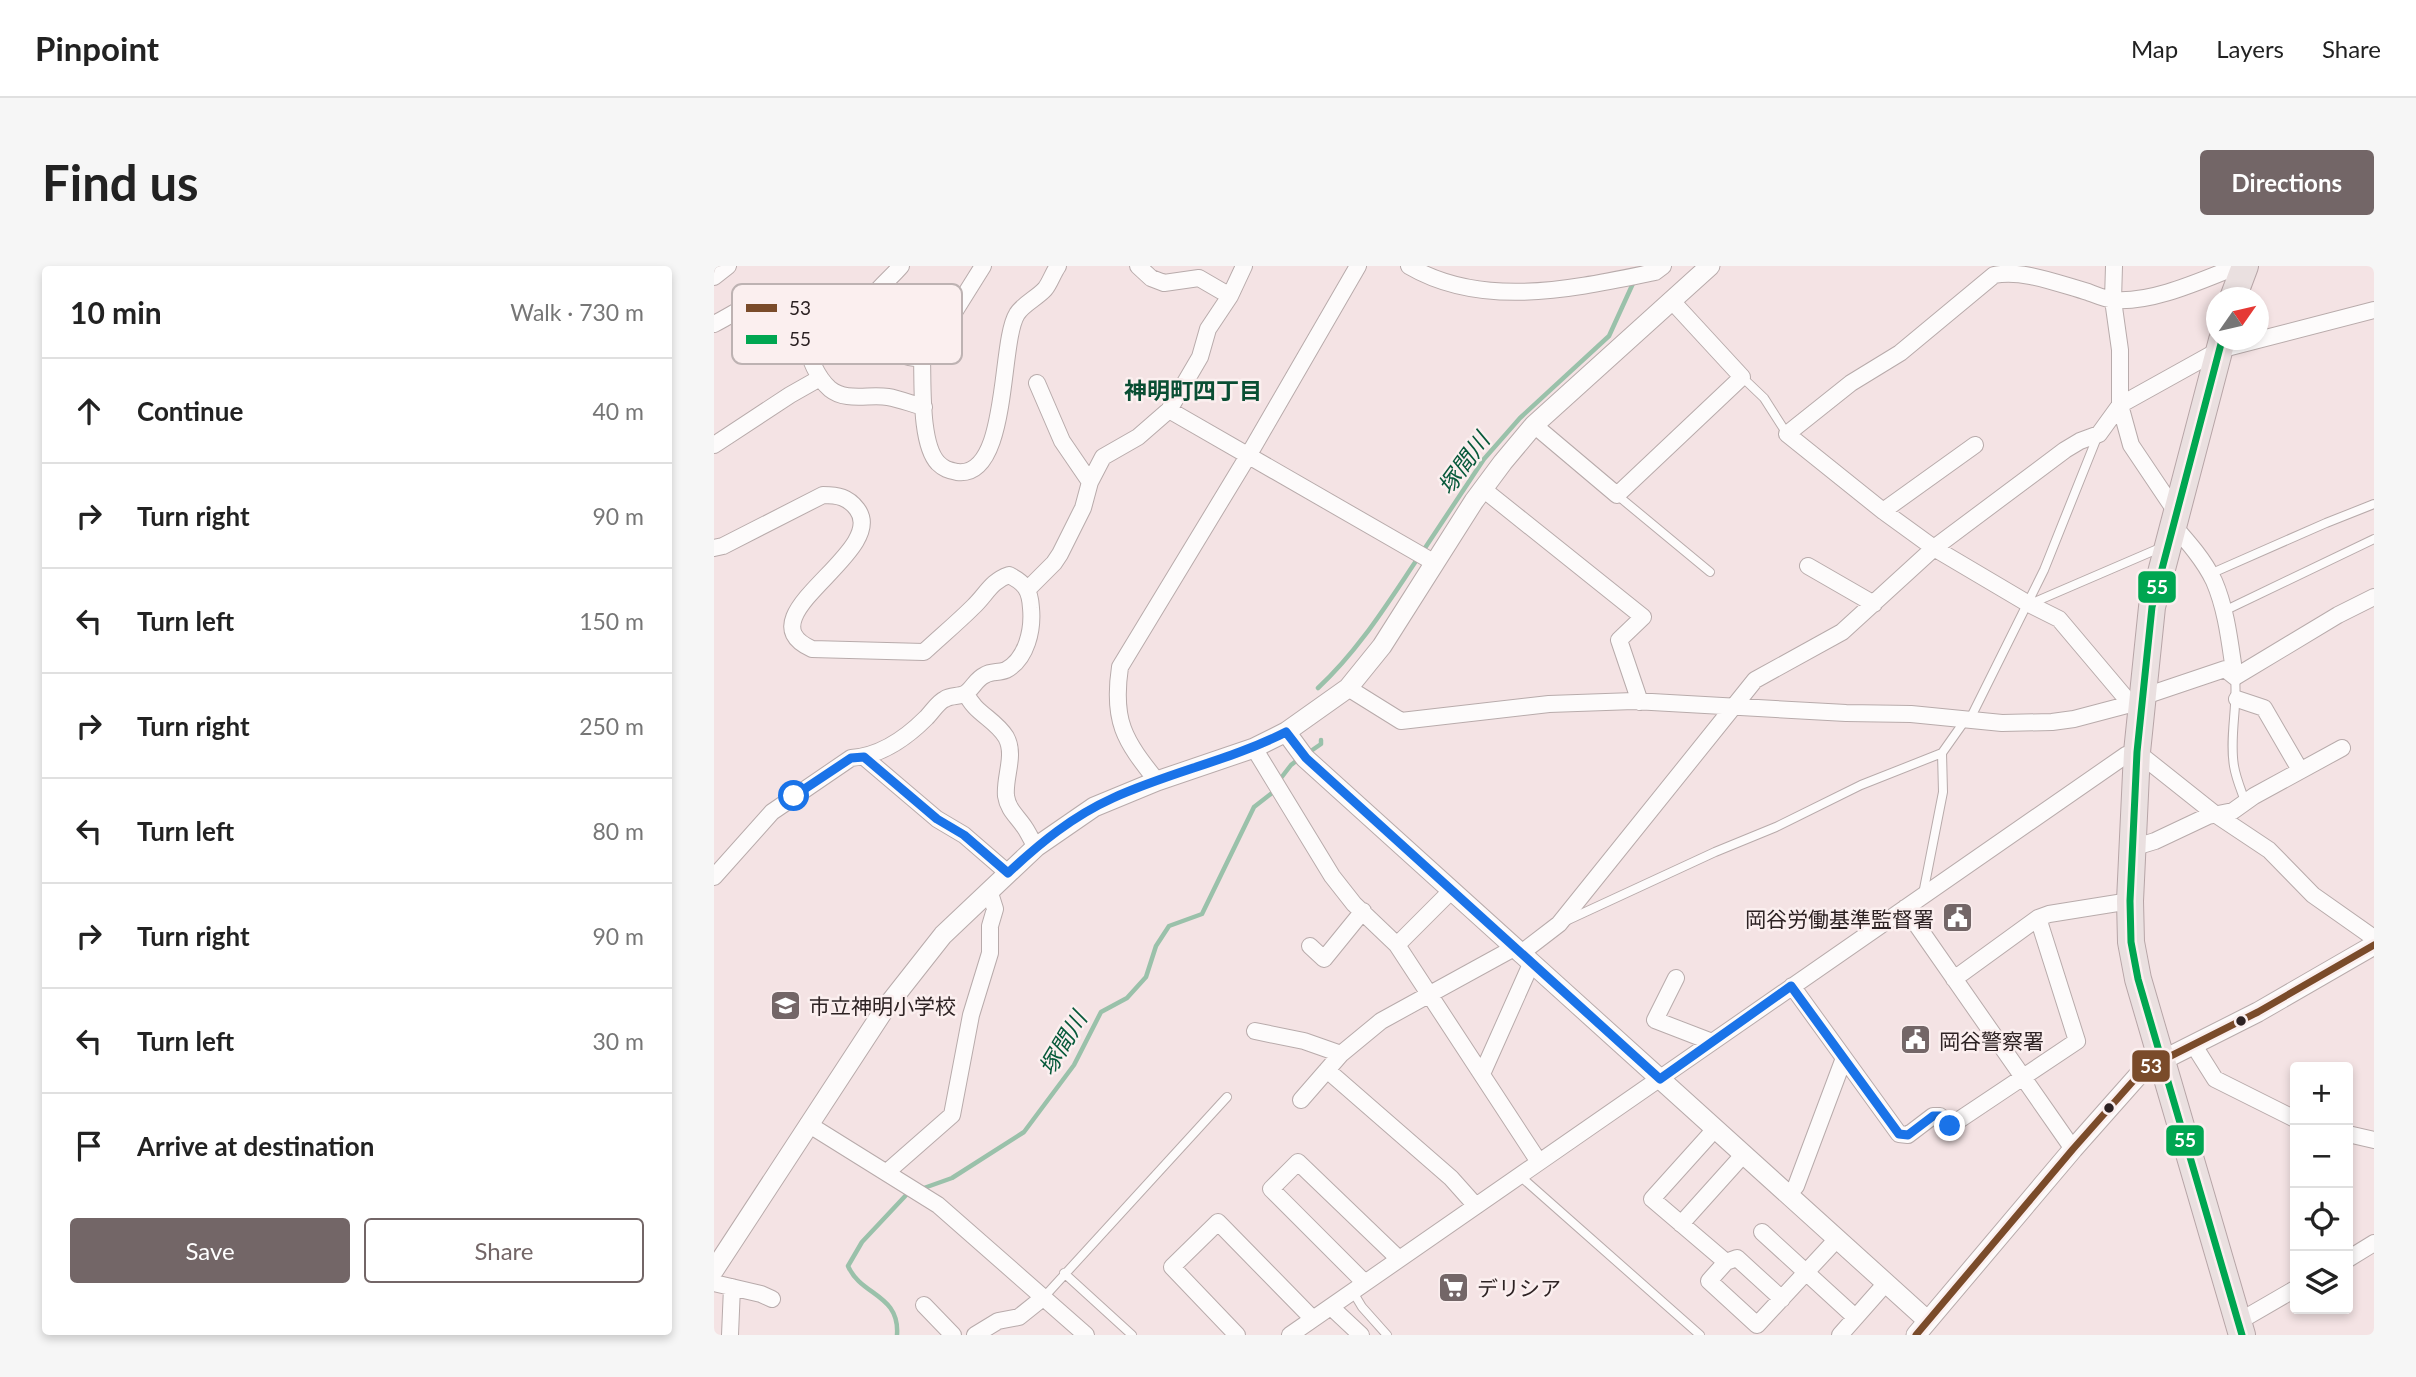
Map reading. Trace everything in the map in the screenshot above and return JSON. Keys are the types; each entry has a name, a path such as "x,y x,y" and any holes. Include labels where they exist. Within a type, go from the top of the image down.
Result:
{"highway":[{"path":"2237,287 2245,266"},
{"path":"2219,350 2171,527 2152,607 2135,701 2137,752 2130,901 2131,942 2138,979 2163,1059 2235,1331"}],"street":[{"path":"714,277 728,266"},
{"path":"885,284 901,266"},
{"path":"962,300 984,266"},
{"path":"922,364 929,448 936,461 947,470 964,472 979,466 993,437 1007,371 1012,326 1018,312 1046,288 1058,266"},
{"path":"1138,266 1151,278 1164,283 1199,278 1230,296"},
{"path":"1028,589 1060,554 1083,508 1090,482 1103,457 1138,437 1170,410 1200,357 1208,329 1230,296 1244,266"},
{"path":"1157,781 1131,750 1120,723 1116,695 1120,667 1248,456 1358,266"},
{"path":"1409,266 1448,283 1475,289 1515,292 1563,290 1647,274 1663,266"},
{"path":"714,1270 884,1010 943,936 1036,847 1094,807 1157,781 1254,748 1286,732 1348,688 1382,646 1425,557 1534,425 1710,266"},
{"path":"2114,266 2113,300 2119,350 2120,405 2131,444 2171,527 2196,552 2210,575 2224,611 2235,677"},
{"path":"2135,701 2124,696 2059,619 2028,604 1934,548 1787,434 1851,383 1900,353 1994,275 2006,272 2055,282 2113,300 2137,299 2183,287 2238,266"},
{"path":"1534,425 1617,495 1742,377 1671,300"},
{"path":"2269,334 2374,310"},
{"path":"714,324 732,315"},
{"path":"1301,1100 1341,1054 1381,1021 1429,993 1522,955 1559,924 1755,680 1842,632 1934,548 2065,450 2099,434 2120,405 2212,350"},
{"path":"813,364 820,378 831,390 846,397 890,397 924,407"},
{"path":"714,445 820,378"},
{"path":"1037,383 1062,441 1090,482"},
{"path":"1170,410 1425,557"},
{"path":"1883,511 1975,445"},
{"path":"1483,489 1643,617 1619,640 1640,702"},
{"path":"714,548 723,546 823,495 838,495 851,502 860,513 862,529 853,547 803,601 794,617 792,630 799,643 812,649 924,652 976,604 998,579 1009,575 1020,580 1028,589 1032,619 1024,651 1005,670 988,673 976,679 966,693 944,699 897,743 864,757 851,758 772,812 714,877"},
{"path":"1808,566 1874,604"},
{"path":"2235,677 2374,597"},
{"path":"1348,688 1401,721 1549,704 1640,702 1911,714 2002,723 2074,719 2225,669 2235,677"},
{"path":"966,693 977,711 1005,735 1010,757 1006,796 1015,818 1024,826 1036,847"},
{"path":"2237,699 2264,708 2300,770"},
{"path":"1286,732 1303,756 1886,1283 1922,1328 2143,1070 2258,1012 2374,945"},
{"path":"1254,748 1332,876 1397,945 1539,1162"},
{"path":"2132,848 2155,841 2215,814 2233,811 2254,796 2342,748"},
{"path":"1295,1334 2126,755 2137,752 2215,814 2270,850 2313,895 2374,938"},
{"path":"864,757 937,819 964,835 1008,873"},
{"path":"887,1172 952,1115 971,1015 990,953 990,926 995,909 989,890"},
{"path":"1397,945 1451,891"},
{"path":"1954,979 2038,918 2130,901"},
{"path":"1905,908 2073,1149"},
{"path":"1310,946 1324,959 1363,911"},
{"path":"1791,986 1899,1134 1908,1135 1933,1116 1940,1116 1950,1126 2077,1041 2038,918"},
{"path":"1482,1074 1522,955"},
{"path":"1676,978 1655,1020 1712,1042"},
{"path":"1255,1031 1304,1041 1341,1054"},
{"path":"2193,1044 2215,1079 2290,1116"},
{"path":"1788,1195 1796,1186 1844,1058"},
{"path":"1327,1070 1451,1178 1476,1206"},
{"path":"807,1124 938,1205 1086,1335"},
{"path":"1715,1129 1652,1199 1726,1262"},
{"path":"2353,1135 2374,1140"},
{"path":"1681,1224 1743,1155"},
{"path":"1359,1288 1271,1189 1297,1162 1399,1259"},
{"path":"1237,1335 1172,1267 1218,1222 1313,1319"},
{"path":"1762,1232 1856,1318"},
{"path":"1782,1299 1737,1258 1726,1262 1709,1281 1757,1325 1782,1299 1837,1239"},
{"path":"2353,1256 2374,1243"},
{"path":"714,1283 772,1299"},
{"path":"1840,1335 1886,1283"},
{"path":"730,1335 732,1287"},
{"path":"2235,1331 2290,1292"},
{"path":"975,1335 998,1321 1019,1317 1044,1297"},
{"path":"924,1305 953,1335"},
{"path":"1331,1307 1361,1335"}],"lane":[{"path":"1742,377 1764,398 1787,434"},
{"path":"1559,924 1776,827 1861,785 1942,753 1968,719 2028,604 2099,434"},
{"path":"1617,495 1710,572"},
{"path":"2210,575 2374,504"},
{"path":"2028,604 2171,527"},
{"path":"2224,611 2374,539"},
{"path":"2235,677 2237,699 2232,741 2234,766 2246,804"},
{"path":"1923,894 1943,792 1942,753"},
{"path":"1044,1297 1227,1097"},
{"path":"1520,1176 1700,1335"},
{"path":"1064,1273 1132,1335"},
{"path":"1359,1288 1362,1307 1387,1335"}],"waterway":[{"name":"塚間川","path":"1423,551 1484,459 1520,418 1609,336 1635,279"},
{"name":"塚間川","path":"1318,688 1359,642 1418,558"},
{"name":"塚間川","path":"1308,753 1321,744 1321,740"},
{"name":"塚間川","path":"1281,778 1300,758"},
{"name":"塚間川","path":"924,1188 952,1178 1024,1132 1074,1065 1101,1012 1127,998 1146,977 1156,946 1169,926 1202,914 1254,807 1272,793"},
{"name":"塚間川","path":"897,1335 892,1311 854,1276 848,1266 862,1242 908,1193"}],"transit line":[{"name":"55","path":"2219,350 2152,607 2137,752 2130,901 2131,942 2138,979 2242,1335"},
{"name":"53","path":"1916,1335 2143,1070 2258,1012 2374,945"}],"place":[{"name":"岡谷労働基準監督署","path":"1957,918"},
{"name":"市立神明小学校","path":"786,1005"},
{"name":"岡谷警察署","path":"1916,1040"},
{"name":"デリシア","path":"1454,1287"}],"district":[{"name":"神明町四丁目","path":"1193,390"}],"route":[{"path":"794,796 851,758 864,757 937,819 964,835 1008,873 1036,847 1094,807 1157,781 1254,748 1286,732 1306,758 1660,1079 1791,986 1899,1134 1908,1135 1933,1116 1940,1116 1950,1126"}]}
